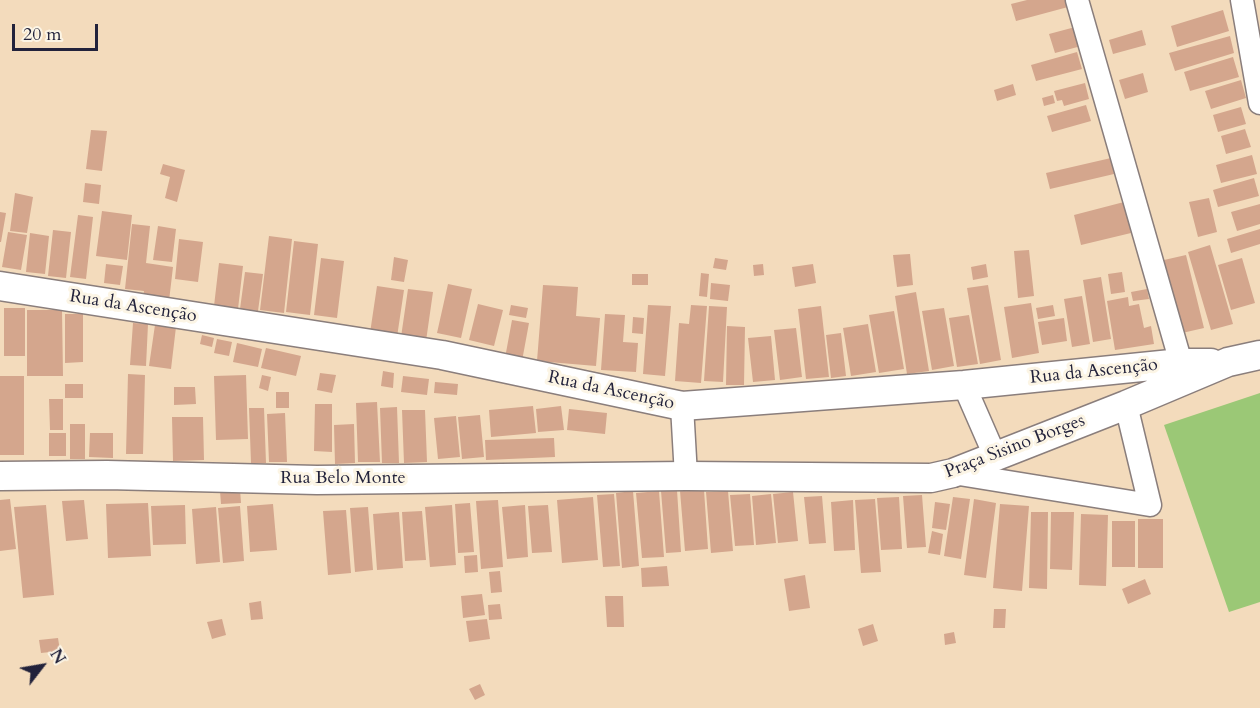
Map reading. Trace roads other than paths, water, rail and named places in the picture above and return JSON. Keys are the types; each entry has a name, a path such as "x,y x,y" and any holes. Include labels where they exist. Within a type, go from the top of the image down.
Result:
{"street":[{"path":"1077,0 1180,363"},
{"path":"1242,0 1260,103"},
{"name":"Rua da Ascenção","path":"0,286 442,355 682,406 964,385 1180,363 1228,362"},
{"name":"Praça Sisino Borges","path":"686,476 931,478 953,473 1228,362 1260,356"},
{"path":"964,385 995,456"},
{"path":"953,473 1150,505 1126,405"},
{"path":"682,406 686,476"},
{"name":"Rua Belo Monte","path":"0,476 107,475 317,480 686,476"}]}
